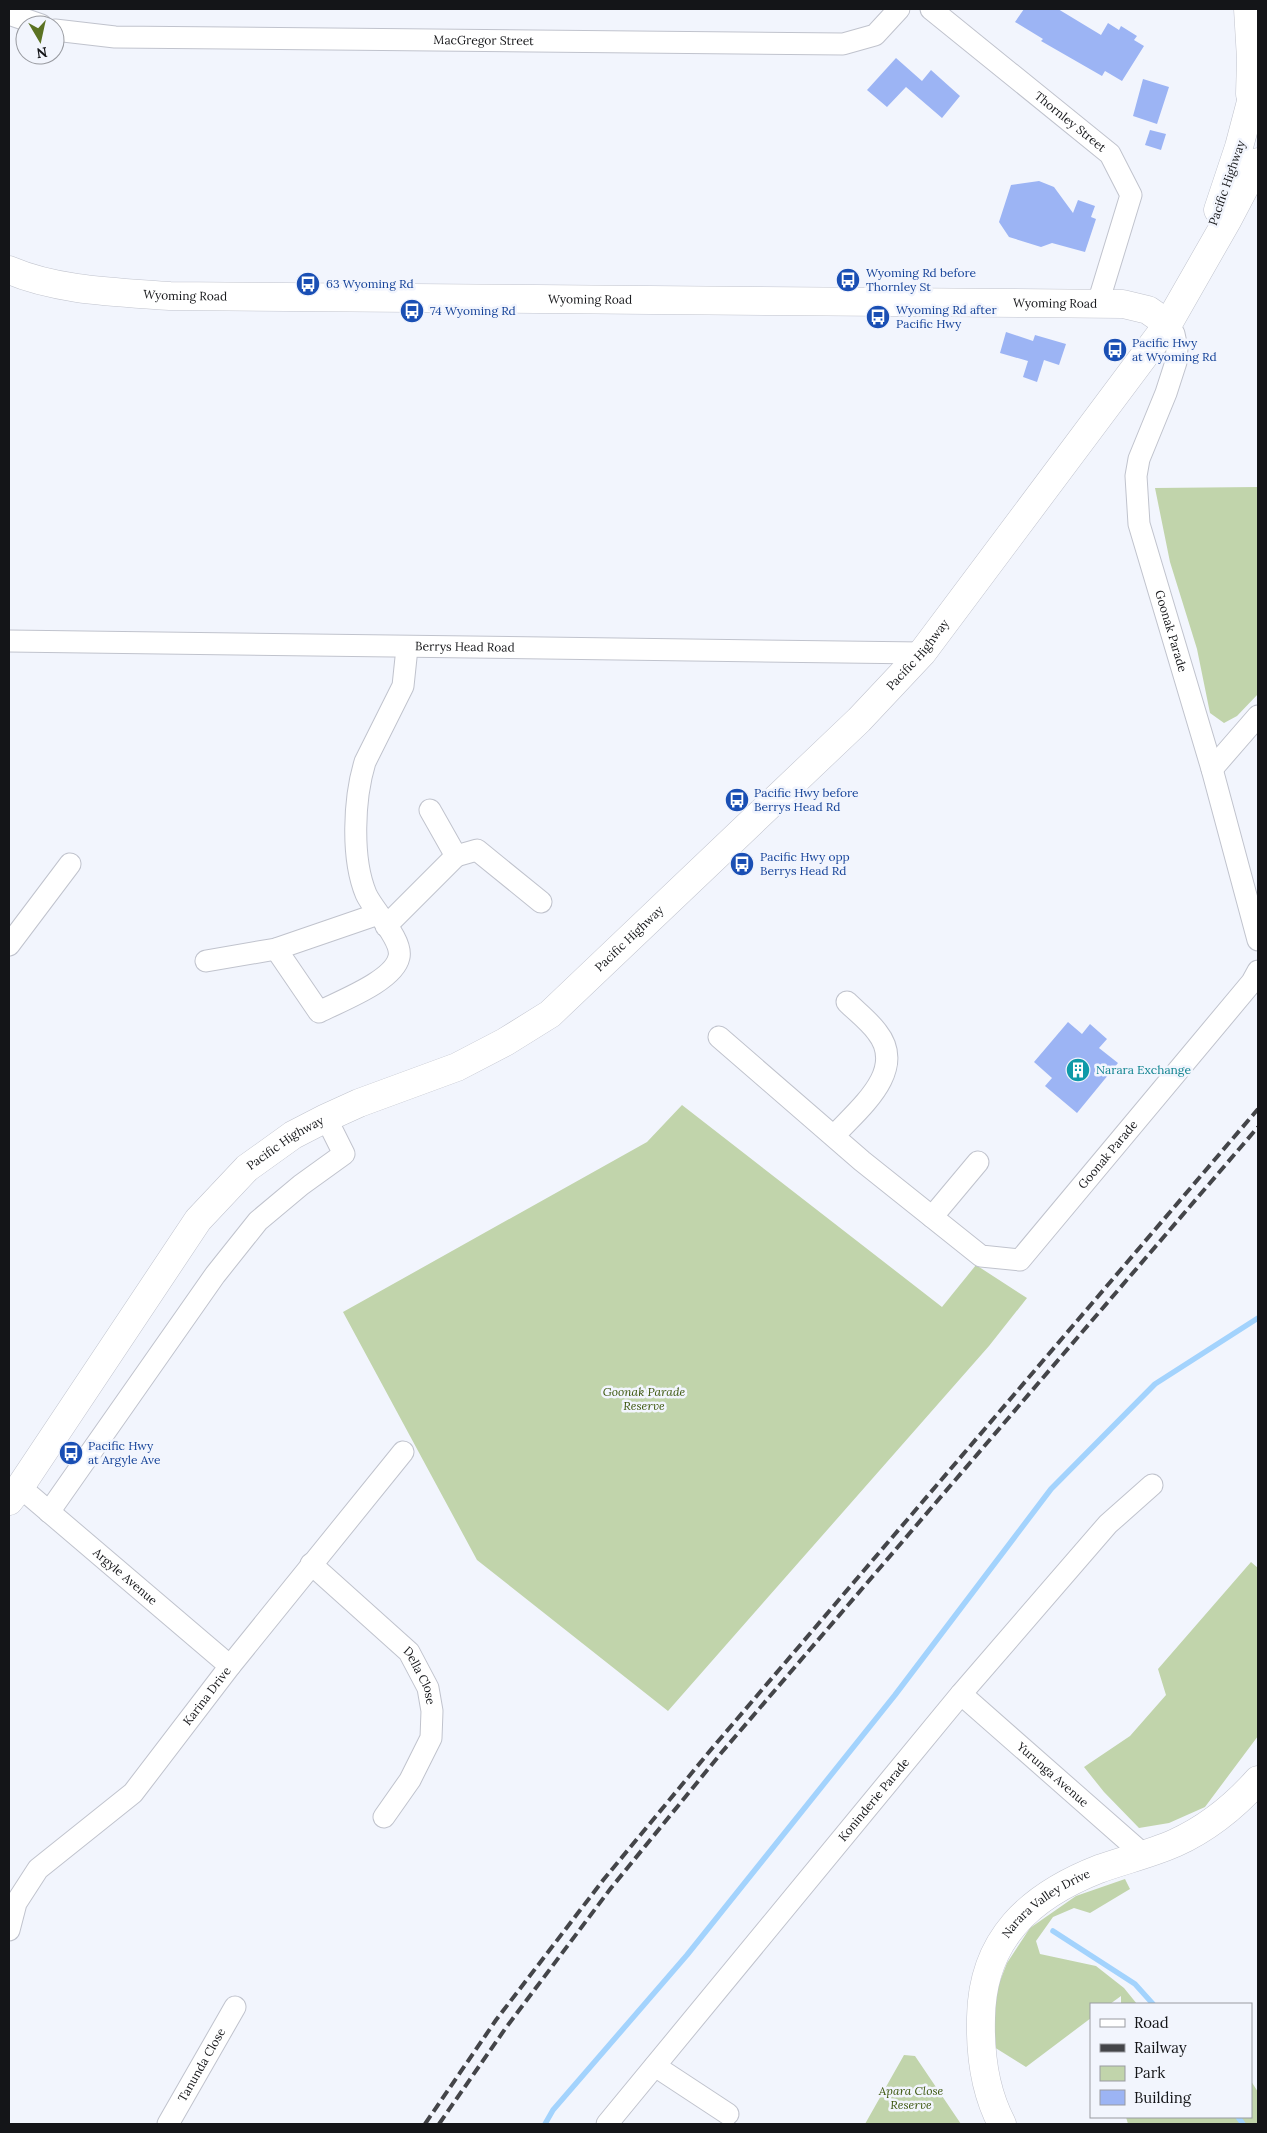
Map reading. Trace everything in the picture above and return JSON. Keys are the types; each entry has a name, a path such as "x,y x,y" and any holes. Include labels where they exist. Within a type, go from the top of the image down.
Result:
{"main road":[{"path":"1248,9 1251,59 1248,113"},
{"name":"Pacific Highway","path":"1188,288 1239,147 1258,75"},
{"name":"Pacific Highway","path":"14,1494 198,1220 247,1168 294,1135 326,1118 359,1103 457,1067 505,1042 550,1014 845,733 922,653 1168,324 1258,162"},
{"name":"Wyoming Road","path":"9,270 55,284 170,296 1098,303 1140,306 1168,324"},
{"name":"Narara Valley Drive","path":"1002,2124 994,2109 987,2087 980,2034 984,1985 995,1951 1017,1922 1048,1895 1068,1882 1100,1869 1174,1844 1218,1819 1241,1800 1258,1780"}],"street":[{"name":"MacGregor Street","path":"65,31 115,37 842,44 875,35 899,9"},
{"name":"Thornley Street","path":"930,9 1110,154 1131,195 1098,303"},
{"name":"Goonak Parade","path":"1168,324 1174,334 1177,348 1176,362 1166,393 1139,459 1136,476 1136,506 1139,524 1212,768 1258,940"},
{"name":"Berrys Head Road","path":"9,642 922,653"},
{"path":"276,949 319,1012 378,981 393,970 400,956 398,943 366,894 358,864 357,820 361,775 368,754 403,686 407,648"},
{"path":"1212,768 1258,716"},
{"path":"430,810 456,856"},
{"path":"206,961 276,949 382,920 456,856 477,850 541,902"},
{"path":"9,945 70,864"},
{"name":"Goonak Parade","path":"719,1037 862,1161 981,1256 1020,1260 1252,982 1258,970"},
{"path":"834,1136 881,1083 887,1064 884,1043 878,1032 847,1002"},
{"path":"50,1512 215,1275 258,1221 301,1185 344,1154 326,1118"},
{"path":"932,1217 978,1162"},
{"name":"Karina Drive","path":"9,1930 16,1902 38,1869 133,1793 230,1666 403,1452"},
{"name":"Koninderie Parade","path":"607,2124 962,1694 1108,1524 1152,1485"},
{"name":"Argyle Avenue","path":"14,1494 50,1512 230,1666"},
{"name":"Della Close","path":"311,1564 409,1652 428,1688 432,1712 432,1738 410,1780 384,1817"},
{"name":"Yurunga Avenue","path":"962,1694 1144,1855"},
{"name":"Tanunda Close","path":"168,2124 235,2006"},
{"path":"656,2066 728,2114"}],"green space":[{"path":"1258,487 1258,694 1237,716 1224,723 1210,713 1197,649 1170,562 1155,488"},
{"name":"Goonak Parade Reserve","path":"682,1105 942,1307 976,1265 1027,1298 989,1346 668,1711 477,1560 343,1312 647,1142"},
{"path":"1251,1562 1258,1568 1258,1736 1205,1807 1169,1823 1139,1828 1104,1792 1084,1767 1130,1736 1166,1695 1158,1669"},
{"path":"1125,1879 1130,1889 1090,1913 1074,1908 1053,1917 1036,1941 1040,1954 1096,1966 1124,1988 1136,2003 1121,2003 1121,1996 1111,2003 1090,2003 1090,2019 1026,2067 994,2047 995,1994 1007,1963 1030,1928 1076,1896"},
{"name":"Apara Close Reserve","path":"904,2055 915,2056 961,2124 865,2124"},
{"path":"1252,2083 1258,2092 1258,2124 1128,2124 1126,2118 1252,2118"}],"building":[{"path":"1024,9 1058,9 1101,35 1108,23 1119,30 1121,26 1137,36 1134,40 1144,46 1122,81 1105,71 1102,76 1041,41 1043,39 1015,22"},
{"path":"896,58 922,81 931,70 960,96 942,118 906,87 887,107 867,90"},
{"path":"1143,79 1169,87 1157,124 1133,116"},
{"path":"1150,130 1166,134 1161,150 1145,145"},
{"path":"1039,181 1054,187 1073,213 1078,200 1095,206 1091,217 1096,219 1085,252 1052,243 1041,247 1009,237 999,222 1011,185"},
{"path":"1006,332 1033,341 1035,335 1066,344 1059,365 1044,360 1037,382 1023,377 1028,361 1000,353"},
{"name":"Narara Exchange","path":"1068,1022 1082,1034 1090,1024 1107,1039 1099,1048 1118,1063 1077,1113 1045,1086 1052,1078 1034,1062"}],"waterway":[{"path":"545,2124 553,2110 687,1955 895,1695 1051,1489 1155,1384 1258,1318"},
{"path":"1053,1931 1135,1984 1152,2003"},
{"path":"1239,2118 1243,2124"}],"railway":[{"path":"425,2124 496,2020 604,1879 714,1746 1258,1109"},
{"path":"439,2124 505,2029 611,1888 722,1752 1258,1127"}],"place":[{"name":"Wyoming Rd before Thornley St","path":"848,280"},
{"name":"63 Wyoming Rd","path":"308,284"},
{"name":"74 Wyoming Rd","path":"412,311"},
{"name":"Wyoming Rd after Pacific Hwy","path":"878,317"},
{"name":"Pacific Hwy at Wyoming Rd","path":"1115,350"},
{"name":"Pacific Hwy before Berrys Head Rd","path":"737,800"},
{"name":"Pacific Hwy opp Berrys Head Rd","path":"742,864"},
{"name":"Narara Exchange","path":"1078,1070"},
{"name":"Pacific Hwy at Argyle Ave","path":"71,1453"}]}
